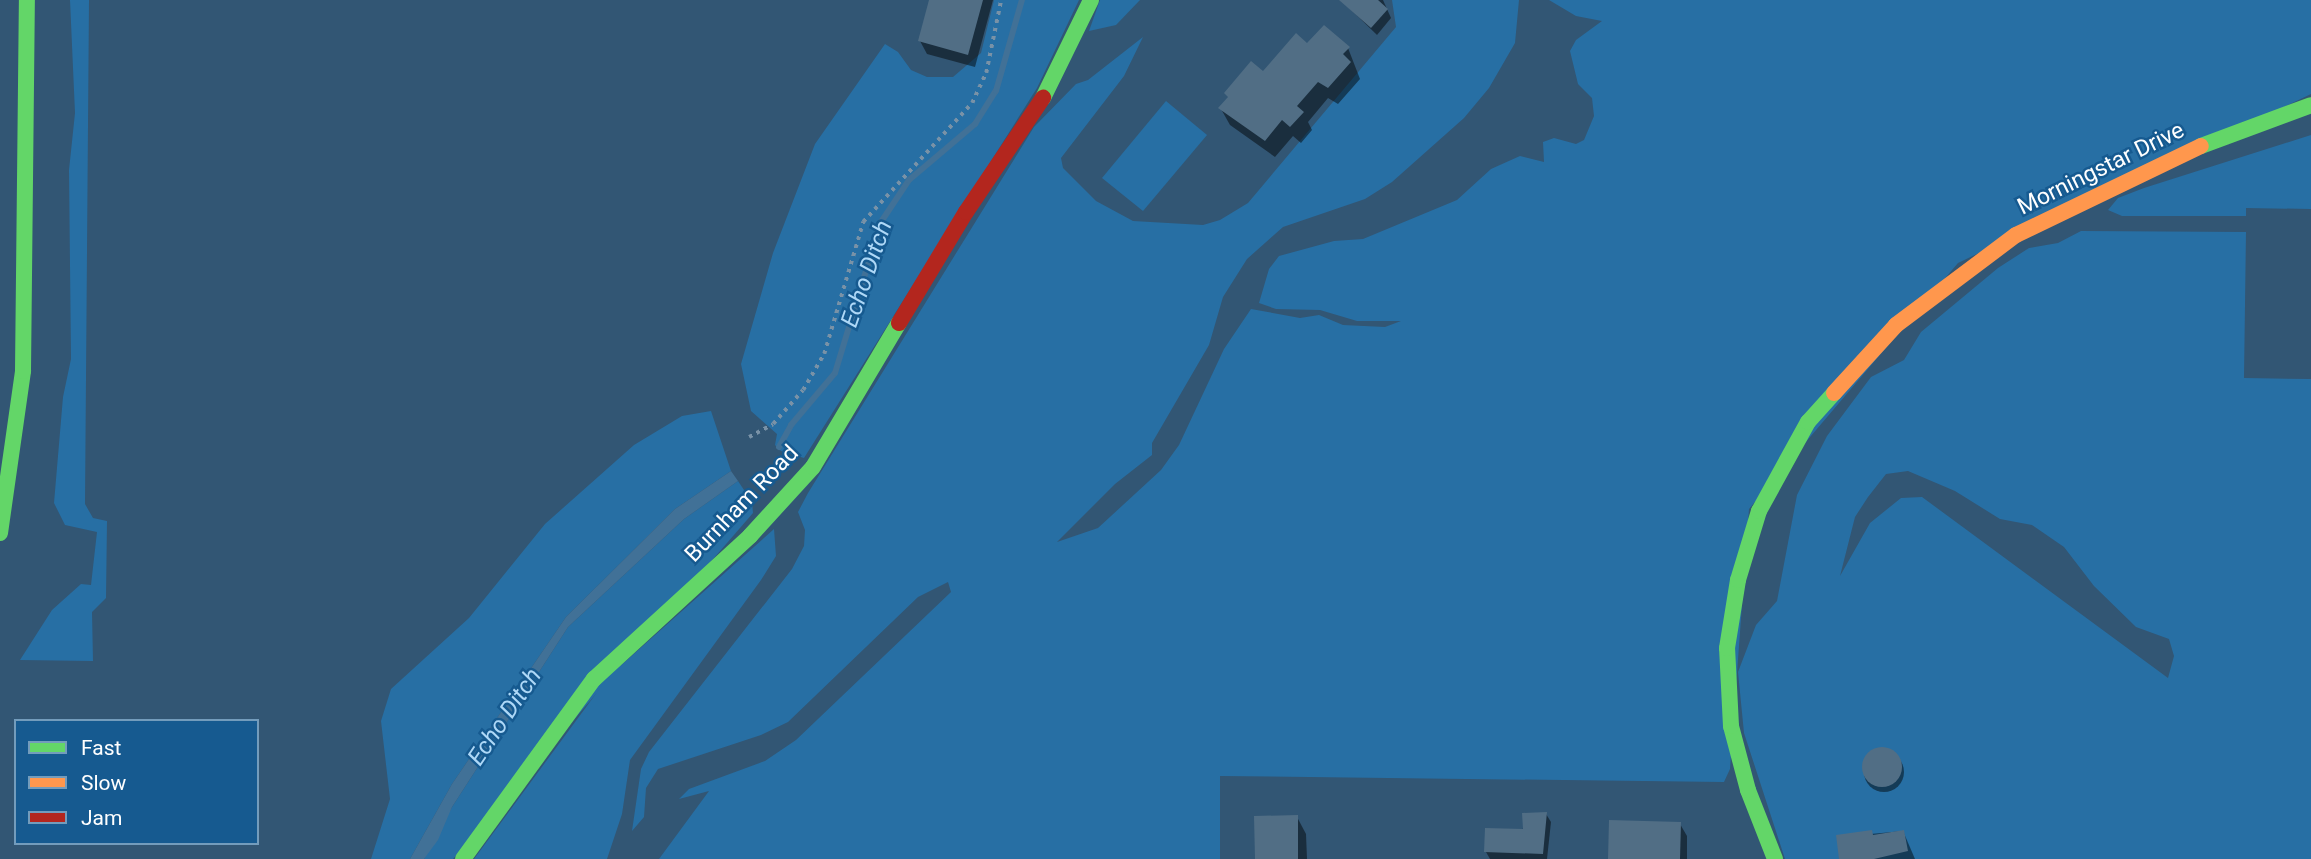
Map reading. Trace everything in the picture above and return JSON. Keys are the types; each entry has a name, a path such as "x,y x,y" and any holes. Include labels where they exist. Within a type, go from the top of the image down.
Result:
{"main road":[{"path":"0,533 17,440 25,345 27,0"},
{"name":"Burnham Road","path":"463,859 594,679 750,536 813,467 966,212 1048,91 1091,0"},
{"name":"Morningstar Drive","path":"1775,859 1748,790 1731,726 1727,648 1738,580 1759,511 1808,422 1896,325 2016,235 2170,158 2311,105"}],"path":[{"path":"749,437 773,424 796,398 824,354 863,222 972,103 986,73 1001,0"}],"shaded area":[{"path":"70,0 89,0 85,504 93,518 107,521 106,598 92,612 93,661 20,660 52,610 81,584 91,585 97,532 65,525 54,503 63,397 71,359 69,170 75,113"},
{"path":"994,0 1079,0 1037,88 804,458 781,451 775,445 777,434 751,411 741,364 773,253 815,144 885,44 898,52 911,70 927,77 953,77 981,53"},
{"path":"1100,0 1140,0 1116,25 1089,31"},
{"path":"1392,0 1519,0 1515,43 1489,88 1464,118 1392,182 1365,199 1283,227 1247,259 1223,297 1209,345 1152,443 1152,455 1115,484 1057,542 1098,528 1161,470 1179,445 1224,349 1251,309 1300,318 1319,315 1343,325 1385,327 1401,321 1357,321 1320,310 1276,309 1259,303 1269,269 1279,256 1334,241 1363,239 1457,200 1491,169 1520,156 1544,162 1543,142 1554,138 1576,144 1584,140 1594,116 1592,98 1578,84 1570,51 1576,40 1602,21 1576,16 1549,0 2311,0 2311,94 1958,263 1749,509 1730,769 1724,782 1220,776 1220,859 659,859 709,791 679,799 689,789 765,761 796,740 951,592 948,582 918,597 788,722 761,735 658,769 646,788 644,817 632,831 641,769 649,752 792,569 804,546 805,530 798,512 808,493 1034,127 1076,84 1088,80 1143,37 1124,76 1061,158 1063,168 1096,201 1133,221 1203,225 1220,220 1248,203 1396,27"},
{"path":"1166,101 1207,135 1143,211 1102,178"},
{"path":"2311,135 2311,209 2246,208 2246,216 2122,216 2108,210 2118,198 2144,188"},
{"path":"2081,231 2246,232 2244,378 2311,379 2311,859 1785,859 1744,733 1738,672 1756,625 1777,601 1797,495 1827,436 1871,377 1904,360 1921,332 1998,268 2029,248 2058,243","holes":["1908,471 1955,491 2000,519 2032,525 2064,547 2094,586 2136,627 2169,639 2174,656 2168,678 1922,497 1901,498 1870,523 1840,576 1855,517 1886,474"]},
{"path":"711,411 731,471 675,509 566,617 452,784 410,859 371,859 390,799 381,721 391,689 469,618 545,524 634,445 682,416"},
{"path":"738,481 752,502 753,513 453,859 424,859 452,807 568,627 684,519"},
{"path":"774,529 776,556 630,760 622,814 607,859 474,859 609,676"}],"water":[{"path":"731,471 738,481 684,519 568,627 452,807 438,840 424,859 410,859 452,784 566,617 675,509"}],"building":[{"path":"929,0 983,0 968,55 918,41"},
{"path":"1339,0 1378,0 1388,9 1371,28"},
{"path":"1324,25 1350,47 1343,54 1351,62 1328,88 1318,82 1297,106 1304,112 1290,127 1282,120 1265,141 1218,108 1228,97 1224,93 1251,61 1263,71 1296,33 1307,43"},
{"path":"1882,747 1896,753 1902,767 1896,781 1882,787 1868,781 1862,767 1868,753"},
{"path":"1547,812 1543,854 1484,852 1485,828 1523,829 1522,813"},
{"path":"1298,815 1298,859 1255,859 1254,816"},
{"path":"1609,820 1681,822 1680,859 1608,859"},
{"path":"1872,830 1873,835 1904,830 1908,851 1874,859 1839,859 1836,835"}],"waterway":[{"name":"Echo Ditch","path":"779,447 791,425 835,373 881,222 909,180 975,124 996,91 1022,0"}],"traffic: fast":[{"path":"0,533 23,371 27,0"},
{"path":"1043,98 1091,0"},
{"path":"2201,146 2311,105"},
{"path":"463,859 594,679 750,536 813,467 899,323"},
{"path":"1775,859 1748,790 1731,726 1727,648 1738,580 1759,511 1808,422 1834,393"}],"traffic: slow":[{"path":"1834,393 1896,325 2016,235 2201,146"}],"traffic: jam":[{"path":"899,323 966,212 1043,98"}]}
